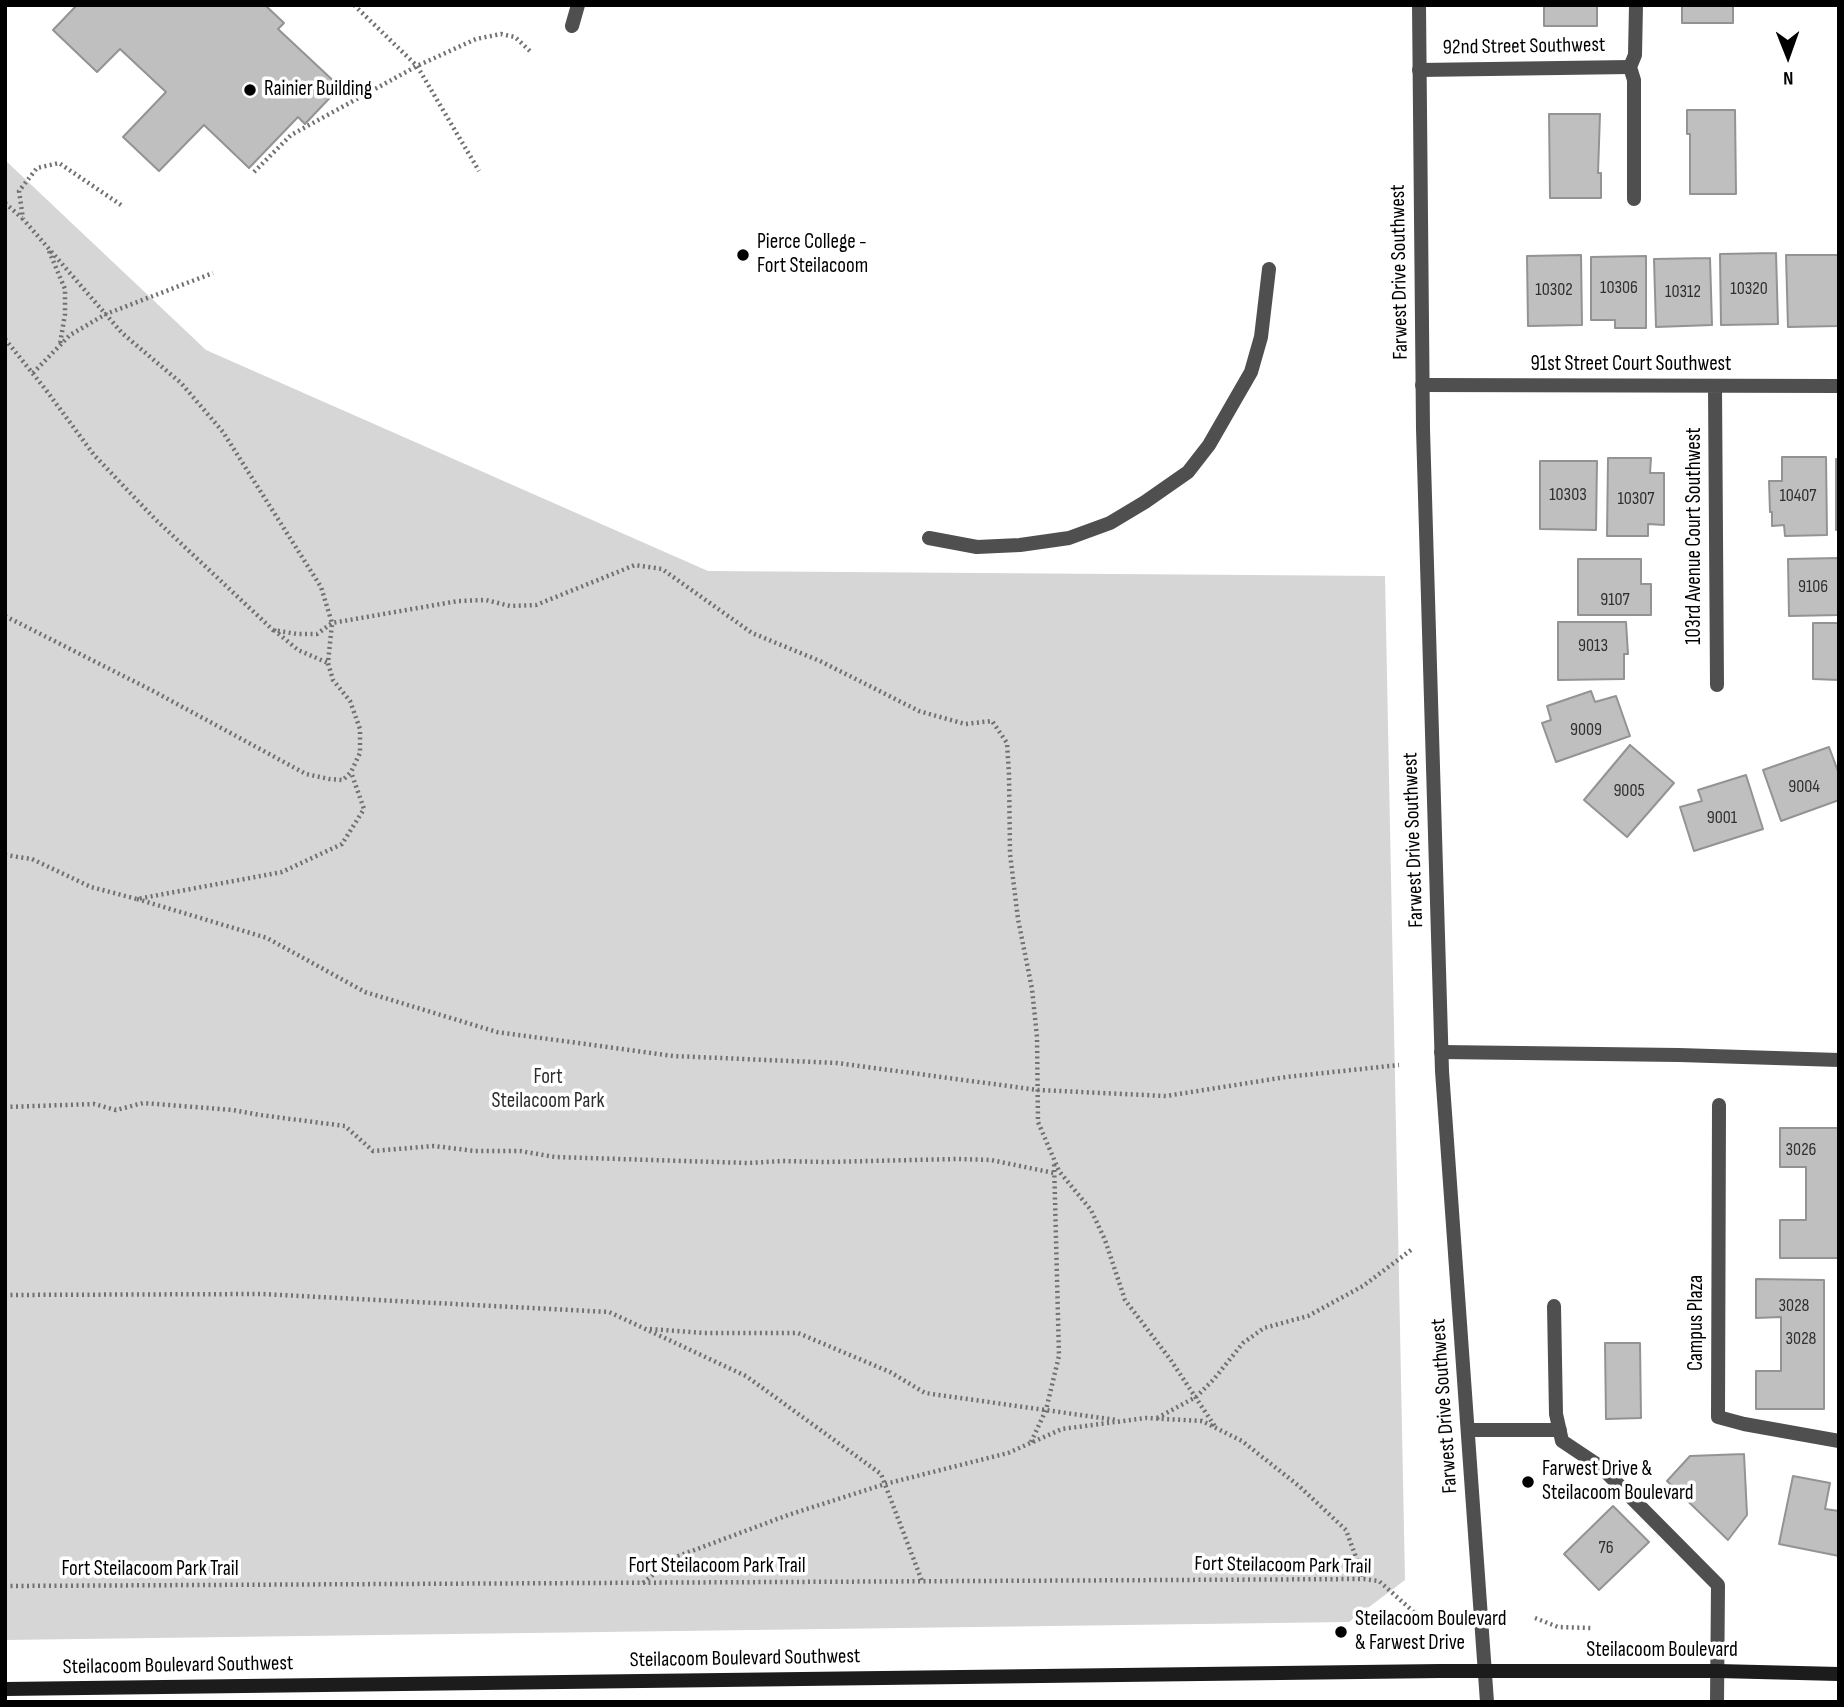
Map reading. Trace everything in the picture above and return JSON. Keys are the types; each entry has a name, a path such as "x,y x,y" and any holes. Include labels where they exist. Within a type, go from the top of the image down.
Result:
{"main road":[{"name":"Steilacoom Boulevard","path":"1485,1671 1839,1674"},
{"name":"Steilacoom Boulevard Southwest","path":"5,1689 1485,1671"}],"street":[{"path":"572,26 578,5"},
{"name":"Farwest Drive Southwest","path":"1419,5 1422,385 1441,1052 1486,1702"},
{"path":"1634,199 1634,80 1630,67 1635,55 1636,5"},
{"name":"92nd Street Southwest","path":"1419,70 1630,67"},
{"path":"929,538 977,547 1020,545 1069,538 1110,523 1188,472 1209,445 1251,372 1261,337 1269,269"},
{"name":"91st Street Court Southwest","path":"1422,385 1839,386"},
{"name":"103rd Avenue Court Southwest","path":"1715,386 1717,685"},
{"path":"1441,1052 1839,1060"},
{"name":"Campus Plaza","path":"1719,1105 1718,1417 1839,1441"},
{"path":"1554,1306 1556,1414 1562,1441 1601,1467 1718,1585 1717,1702"},
{"path":"1468,1430 1560,1430"}],"path":[{"path":"354,5 417,66 479,171"},
{"path":"254,172 291,135 417,66 476,39 501,34 514,37 531,52"},
{"path":"23,219 19,191 37,168 59,163 121,205"},
{"path":"5,203 23,219 122,333 181,383 223,432 321,587 332,623 328,663 333,680 350,701 360,729 359,753 351,772 343,780 306,774 155,692 5,616"},
{"path":"47,247 65,289 65,314 60,345"},
{"path":"33,373 70,335 106,314 213,273"},
{"path":"5,339 94,455 155,519 273,630 298,650 328,663"},
{"path":"273,630 317,634 332,623 458,601 486,600 510,606 536,605 635,565 662,569 752,633 820,661 919,711 965,724 992,721 1007,743 1010,855 1018,919 1032,989 1037,1037 1038,1122 1059,1171 1091,1210 1105,1240 1125,1300 1170,1359 1216,1428"},
{"path":"137,899 282,872 342,844 364,809 351,772"},
{"path":"5,855 32,859 91,887 267,938 365,992 498,1032 673,1056 837,1063 1038,1090 1166,1097 1286,1077 1399,1065"},
{"path":"5,1107 94,1104 116,1110 143,1103 233,1110 345,1126 373,1152 434,1146 475,1151 520,1151 555,1157 748,1163 991,1160 1054,1173"},
{"path":"1031,1442 1046,1410 1059,1356 1054,1159"},
{"path":"1156,1419 1196,1397 1243,1343 1264,1328 1308,1316 1363,1286 1411,1250"},
{"path":"5,1295 262,1294 609,1312 746,1376 881,1474 922,1581"},
{"path":"646,1329 798,1334 890,1371 925,1393 1123,1421"},
{"path":"643,1583 673,1558 788,1515 885,1484 1008,1453 1062,1429 1146,1418 1202,1421 1242,1441 1299,1486 1346,1530 1364,1579"},
{"name":"Fort Steilacoom Park Trail","path":"5,1586 1364,1579 1380,1581 1416,1614"},
{"path":"1535,1618 1559,1627 1592,1628"}],"green space":[{"name":"Fort Steilacoom Park","path":"5,160 206,350 708,571 1385,576 1405,1580 1349,1622 5,1640"}],"building":[{"name":"Rainier Building","path":"77,5 265,5 284,23 278,29 340,87 305,124 298,117 249,168 204,125 159,171 123,137 166,92 120,49 97,72 53,30"},
{"path":"1544,5 1597,5 1597,26 1544,26"},
{"path":"1682,5 1733,5 1733,23 1682,23"},
{"path":"1687,110 1735,110 1736,194 1690,194 1690,134 1687,134"},
{"path":"1549,114 1600,114 1598,173 1601,173 1601,198 1550,198"},
{"path":"1776,253 1778,324 1721,325 1720,254"},
{"path":"1581,255 1582,325 1528,326 1527,256"},
{"path":"1786,255 1839,255 1839,326 1788,327"},
{"path":"1646,256 1646,328 1615,328 1615,320 1591,320 1591,257"},
{"path":"1710,258 1712,325 1656,327 1654,259"},
{"path":"1782,457 1826,457 1827,535 1785,536 1784,525 1772,526 1769,481 1782,481"},
{"path":"1608,458 1651,458 1650,473 1664,473 1664,525 1648,524 1648,536 1607,536"},
{"path":"1836,459 1839,459 1839,530 1836,530"},
{"path":"1540,461 1597,461 1596,530 1540,529"},
{"path":"1839,558 1839,615 1789,616 1788,559"},
{"path":"1578,559 1641,559 1641,584 1651,584 1651,615 1578,615"},
{"path":"1558,622 1626,622 1628,654 1624,654 1624,679 1558,680"},
{"path":"1813,623 1839,623 1839,680 1813,679"},
{"path":"1591,691 1595,702 1616,696 1630,736 1556,762 1542,723 1551,720 1547,706"},
{"path":"1630,745 1674,783 1627,837 1584,800"},
{"path":"1829,747 1839,774 1839,800 1781,821 1763,770"},
{"path":"1746,775 1763,829 1694,851 1680,807 1702,801 1698,790"},
{"path":"1780,1128 1839,1128 1839,1258 1780,1258 1780,1220 1806,1220 1806,1167 1780,1167"},
{"path":"1756,1279 1824,1280 1824,1409 1756,1409 1756,1371 1781,1371 1781,1317 1756,1318"},
{"path":"1605,1343 1640,1343 1641,1418 1606,1419"},
{"path":"1744,1454 1747,1515 1728,1540 1667,1481 1690,1456"},
{"path":"1793,1476 1830,1483 1825,1509 1839,1511 1839,1556 1779,1544"},
{"path":"1613,1506 1649,1542 1599,1590 1564,1554"}],"place":[{"name":"Rainier Building","path":"250,90"},
{"name":"Pierce College - Fort Steilacoom","path":"743,255"},
{"name":"Farwest Drive & Steilacoom Boulevard","path":"1528,1482"},
{"name":"Steilacoom Boulevard & Farwest Drive","path":"1341,1632"}]}
